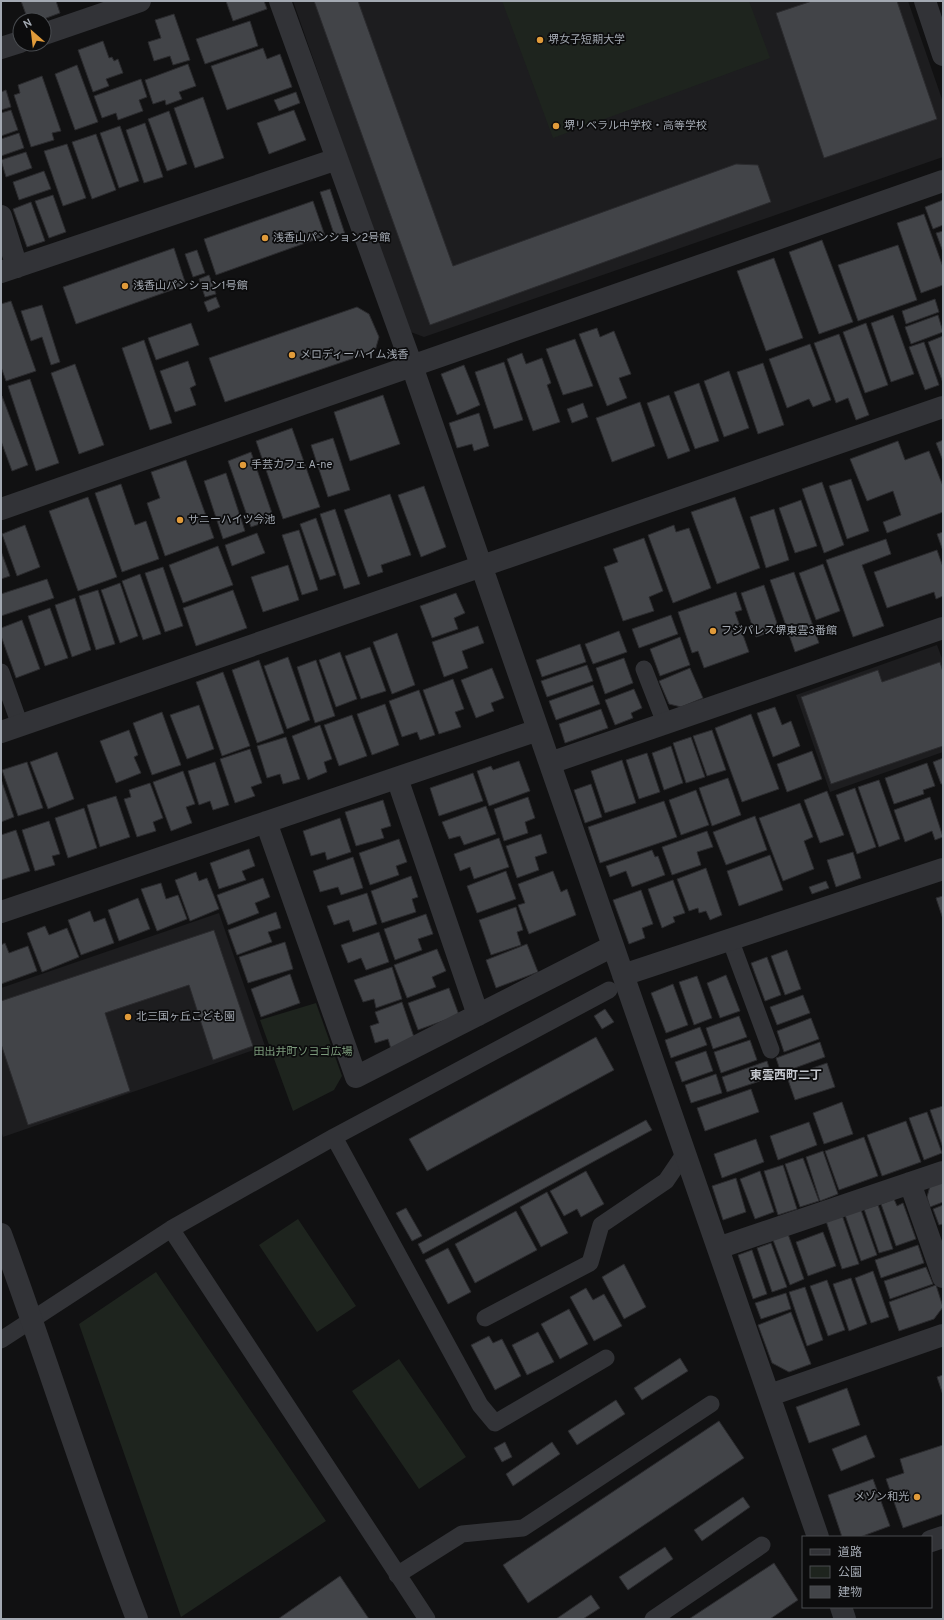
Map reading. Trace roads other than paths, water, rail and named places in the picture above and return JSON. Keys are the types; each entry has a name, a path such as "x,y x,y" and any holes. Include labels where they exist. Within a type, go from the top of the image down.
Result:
{"street":[{"path":"52,31 140,1"},
{"path":"280,1 412,366 613,946 616,982 685,1153 818,1536"},
{"path":"925,1 943,55"},
{"path":"1,48 12,45"},
{"path":"1,216 9,269 337,159"},
{"path":"1,509 943,181"},
{"path":"10,729 943,407"},
{"path":"550,763 943,628"},
{"path":"1,912 538,730"},
{"path":"397,778 478,1015"},
{"path":"266,822 356,1077 613,946"},
{"path":"616,982 730,939 943,869"},
{"path":"718,1248 943,1172"},
{"path":"910,1183 943,1277"},
{"path":"1,1234 32,1319 110,1550 137,1619"},
{"path":"770,1395 943,1334"},
{"path":"932,1541 943,1537"},
{"path":"841,1608 845,1619"}],"lane":[{"path":"644,669 665,723"},
{"path":"1,672 10,729"},
{"path":"730,939 771,1050"},
{"path":"1,1340 171,1229 616,982"},
{"path":"334,1138 480,1405 494,1423 606,1358"},
{"path":"485,1318 590,1264 601,1225 666,1181 685,1153"},
{"path":"171,1229 427,1619"},
{"path":"397,1575 462,1534 523,1528 711,1404"},
{"path":"653,1619 762,1545"}],"place":[{"name":"堺女子短期大学","path":"540,40"},
{"name":"堺リベラル中学校・高等学校","path":"556,126"},
{"name":"浅香山パンション2号館","path":"265,238"},
{"name":"浅香山パンション1号館","path":"125,286"},
{"name":"メロディーハイム浅香","path":"292,355"},
{"name":"手芸カフェ A-ne","path":"243,465"},
{"name":"サニーハイツ今池","path":"180,520"},
{"name":"フジパレス堺東雲3番館","path":"713,631"},
{"name":"北三国ヶ丘こども園","path":"128,1017"},
{"name":"メゾン和光","path":"917,1497"}],"district":[{"name":"東雲西町二丁","path":"786,1076"}],"park label":[{"name":"田出井町ソヨゴ広場","path":"303,1052"}]}
